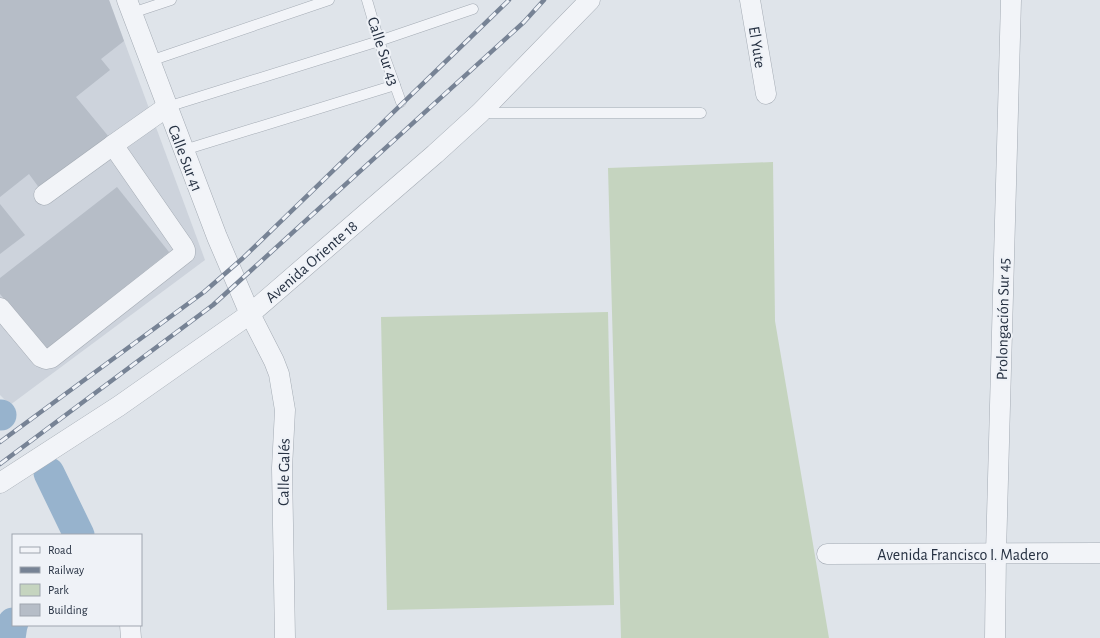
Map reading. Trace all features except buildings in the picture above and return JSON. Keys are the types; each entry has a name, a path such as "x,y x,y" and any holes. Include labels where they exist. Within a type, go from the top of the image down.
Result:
{"street":[{"name":"Avenida Oriente 18","path":"0,483 119,406 250,314 435,154 480,113 590,0"},
{"name":"El Yute","path":"750,0 766,94"},
{"name":"Prolongación Sur 45","path":"995,638 1011,0"},
{"name":"Calle Sur 41","path":"130,6 217,238 250,314"},
{"path":"44,195 167,106"},
{"path":"0,308 41,357 46,359 51,358 185,253 183,246 113,145"},
{"name":"Calle Galés","path":"250,314 279,374 285,410 282,468 285,638"},
{"name":"Avenida Francisco I. Madero","path":"827,554 1100,553"},
{"path":"130,626 131,638"}],"lane":[{"path":"130,6 171,0"},
{"path":"150,61 329,0"},
{"name":"Calle Sur 43","path":"367,0 379,41 401,102"},
{"path":"167,106 379,41 473,9"},
{"path":"184,150 395,85"},
{"path":"480,113 701,113"}],"shaded area":[{"path":"0,0 109,0 205,260 10,405 0,395"}],"green space":[{"path":"773,162 775,321 829,638 621,638 608,168"},
{"path":"608,312 614,605 387,610 381,317"}],"waterway":[{"path":"49,473 79,534"},
{"path":"10,638 12,625"}],"railway":[{"path":"0,442 204,292 243,258 509,0"},
{"path":"0,464 213,305 524,22 544,0"}]}
